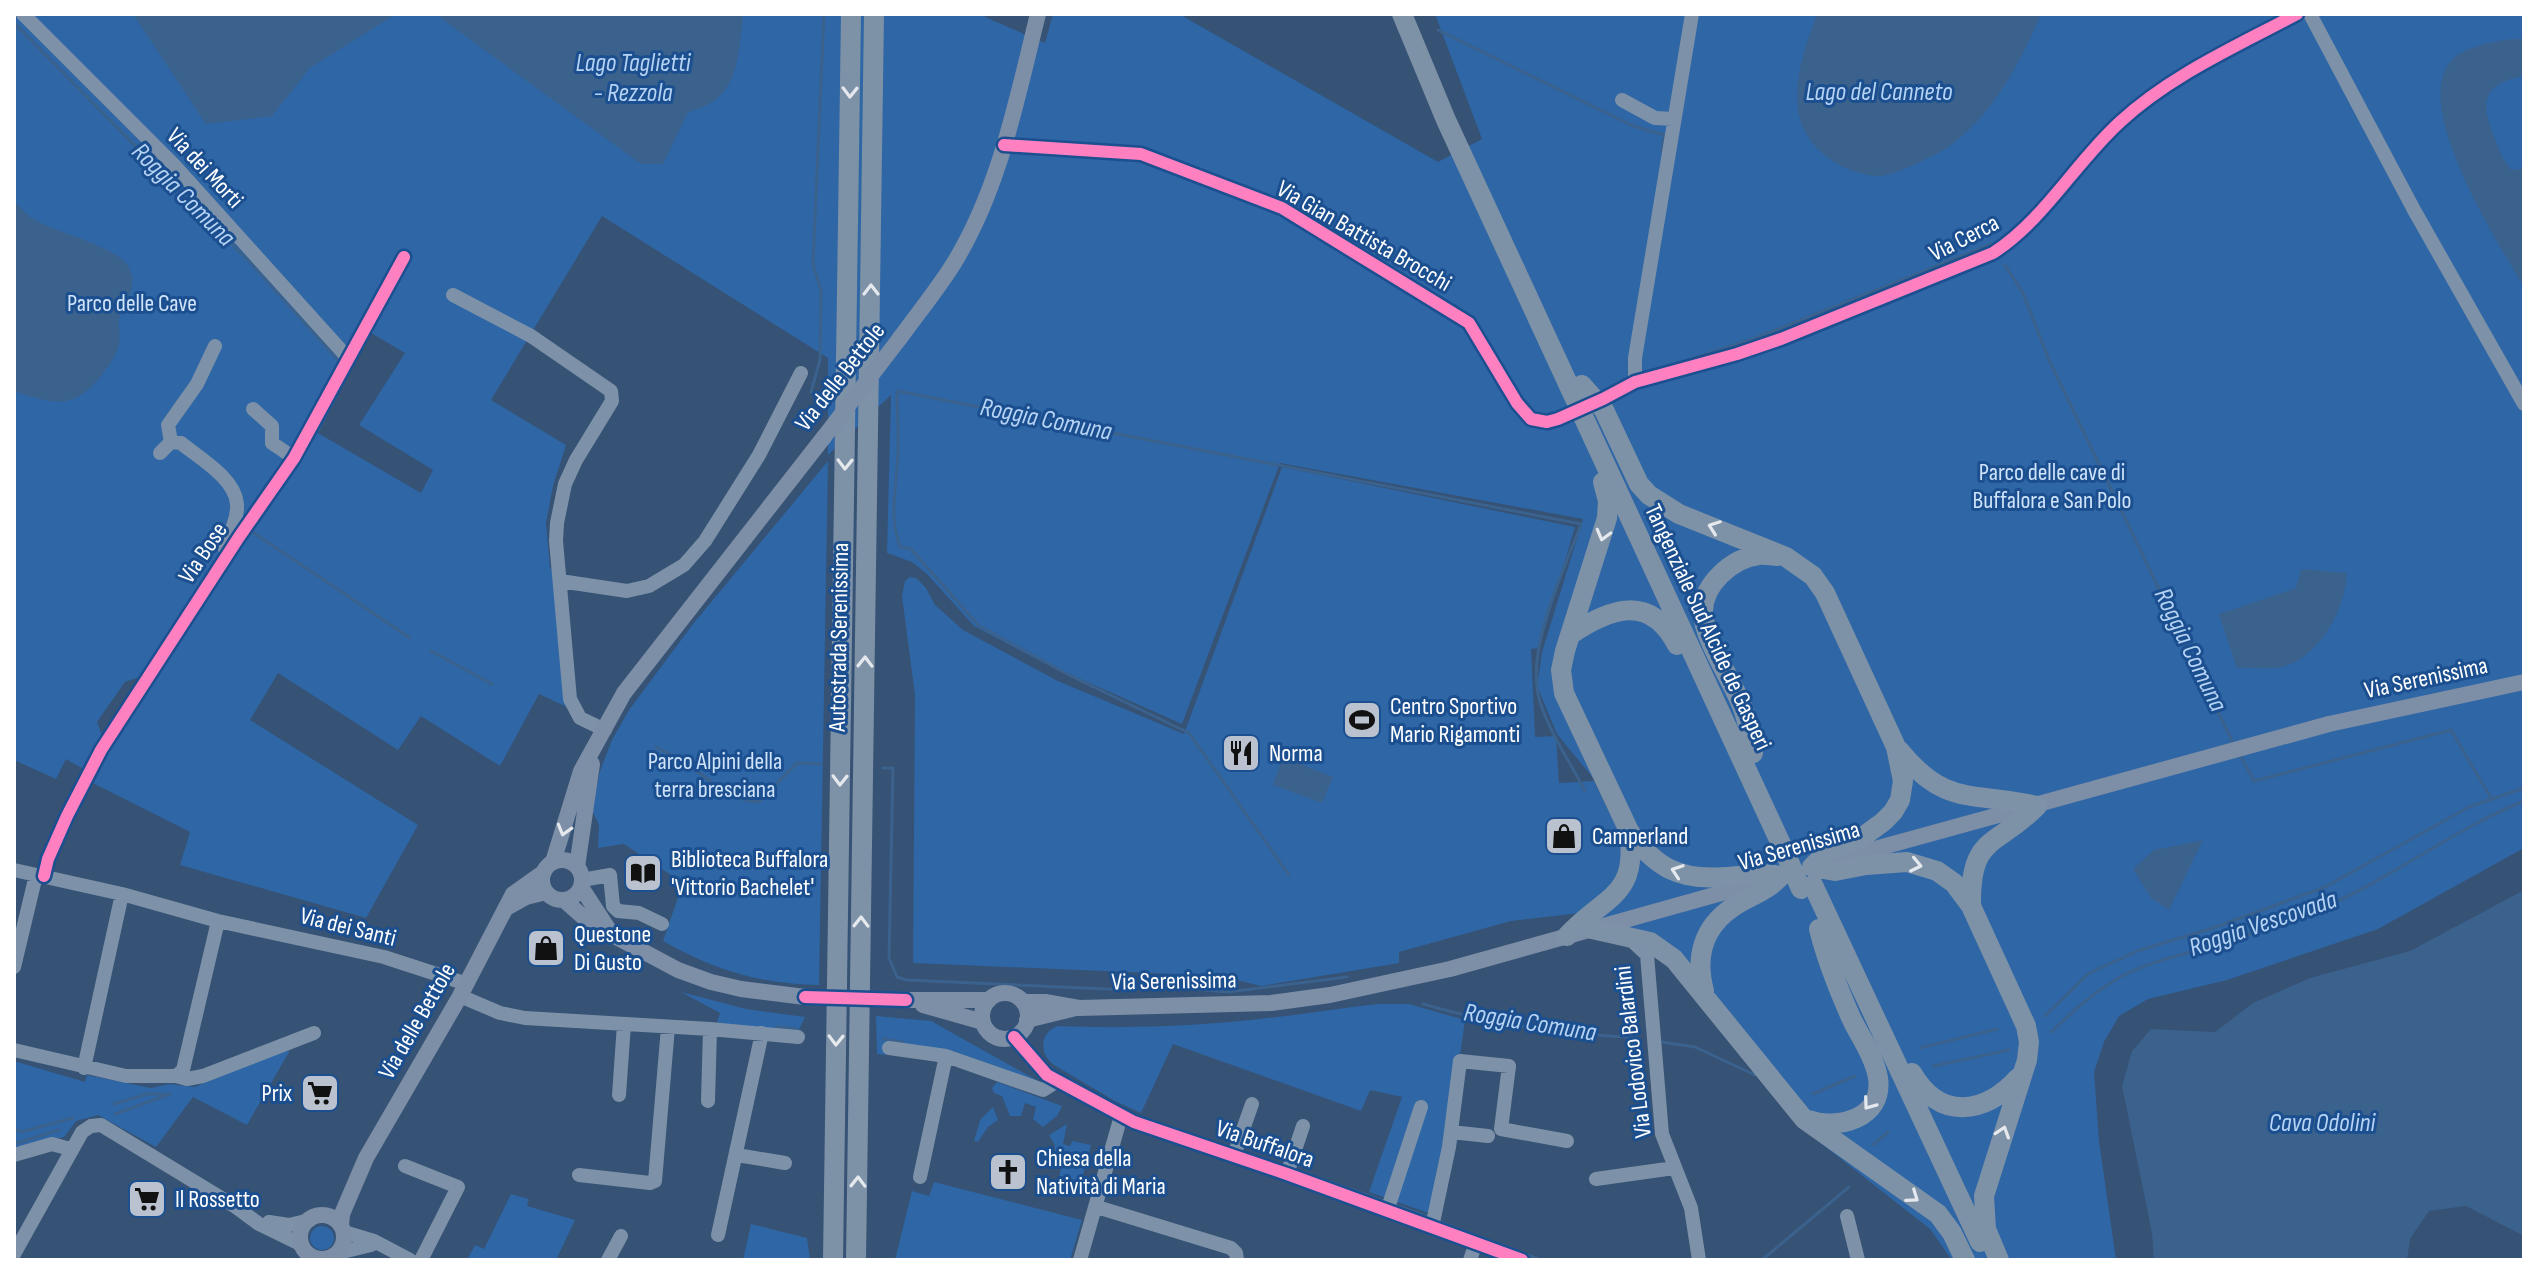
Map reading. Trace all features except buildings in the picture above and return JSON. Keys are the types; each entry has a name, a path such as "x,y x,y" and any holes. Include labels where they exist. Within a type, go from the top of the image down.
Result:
{"highway":[{"name":"Autostrada Serenissima","path":"833,1260 851,14"},
{"name":"Autostrada Serenissima","path":"856,1260 874,14"},
{"name":"Tangenziale Sud Alcide de Gasperi","path":"1402,14 1446,120 1753,753 1819,929 1974,1260"},
{"name":"Tangenziale Sud Alcide de Gasperi","path":"1417,14 1457,116 1734,744 1855,974 1988,1260"},
{"path":"1574,383 1604,410 1635,476 1649,495 1679,514 1786,557 1813,576 1825,593 1896,747 1903,781 1900,800 1893,812 1872,832 1828,851 1799,871 1734,906 1712,926 1700,958 1705,995"},
{"path":"1574,383 1571,411 1602,478 1608,501 1603,538 1578,604 1561,670 1564,693 1629,831 1643,851 1656,862 1669,871 1686,876 1710,878 1835,871 1890,862 1919,864 1937,871 1954,883 1971,906 2026,1026 2029,1042 1984,1196 1986,1229 1999,1260"},
{"path":"1753,753 1741,703 1706,629 1703,613 1713,584 1730,567 1759,555 1786,557"},
{"path":"1570,635 1602,615 1615,611 1652,615 1670,631 1706,708 1717,727 1734,744"},
{"path":"1896,747 1929,781 1952,793 2037,806"},
{"path":"1971,906 1971,880 1983,850 1994,837 2020,823 2037,806"},
{"path":"1567,936 1580,921 1612,900 1623,886 1632,854 1629,831"},
{"path":"1592,929 1650,942 1674,959 1804,1119 1938,1214 1965,1260"},
{"path":"1804,1119 1824,1125 1849,1122 1869,1109 1877,1092 1878,1079 1872,1062 1829,969 1819,929"},
{"path":"1855,974 1879,1003 1913,1076 1934,1100 1958,1108 1977,1107 2005,1093 2022,1074"}],"main road":[{"name":"Via delle Bettole","path":"316,1218 339,1198 366,1158 464,990 518,888 548,867 581,771 624,693 824,437 955,262 988,190 1004,145 1038,14"},
{"name":"Via Serenissima","path":"564,900 590,923 654,958 711,982 776,995 989,1000 1006,994 1023,1002 1079,1008 1271,1003 1330,995 1450,969 2329,724 2524,682"},
{"name":"Via delle Bettole","path":"580,878 596,747"},
{"path":"566,860 580,878 574,896 564,900 546,892 542,878 548,867 566,860"},
{"name":"Via Serenissima","path":"580,878 610,932"},
{"path":"508,907 526,897 546,892"},
{"name":"Via Serenissima","path":"906,1000 983,1022 986,1029 998,1038 1014,1037"},
{"path":"983,1022 984,1006 989,1000"},
{"path":"1014,1037 1027,1020 1023,1002"},
{"name":"Via Serenissima","path":"1027,1020 1079,1008"},
{"name":"Via delle Bettole","path":"342,1229 342,1214 366,1158"},
{"path":"316,1218 333,1218 342,1229 343,1243 329,1257 316,1258 303,1252 302,1231 316,1218"}],"street":[{"name":"Via dei Morti","path":"23,14 174,165 348,358"},
{"path":"1603,399 1635,382 1635,358 1692,14"},
{"name":"Via Cerca","path":"1635,382 1781,339 1993,253 2023,230 2116,125 2142,102 2191,71 2297,14"},
{"path":"2310,14 2414,210 2524,404"},
{"path":"1622,100 1655,118 1674,119"},
{"name":"Via Gian Battista Brocchi","path":"1004,145 1141,154 1282,208 1469,323 1531,419 1547,422 1558,419"},
{"name":"Via Bose","path":"40,875 101,750 294,458 404,257"},
{"path":"453,295 531,336 611,391 612,401 576,460 560,503 556,541 572,706 580,718 605,730"},
{"path":"211,580 233,525 237,503 228,483 181,443 166,448 168,425 197,384 215,346"},
{"name":"Via delle Bettole","path":"560,581 627,591 649,586 684,565 705,541 759,455 801,373"},
{"path":"253,409 272,426 272,443 294,458"},
{"name":"Via dei Santi","path":"14,870 122,894 218,921 384,957 464,990 485,1008 516,1017 798,1037"},
{"path":"14,967 40,875"},
{"path":"580,878 610,875 613,906 618,911 639,913 662,924"},
{"path":"84,1068 122,894"},
{"path":"176,1076 183,1070 218,921"},
{"name":"Via Lodovico Balardini","path":"1627,937 1647,955 1662,1134 1691,1208 1699,1260"},
{"path":"619,1095 624,1024"},
{"path":"579,1175 655,1181 668,1027"},
{"path":"708,1101 710,1029"},
{"path":"14,1050 126,1076 176,1076 187,1079 203,1076 314,1033"},
{"path":"718,1235 762,1033"},
{"name":"Via Buffalora","path":"1014,1037 1047,1075 1121,1116 1387,1211 1433,1221 1476,1243 1522,1260"},
{"path":"889,1048 946,1056 1043,1090 1057,1081"},
{"path":"920,1177 946,1056"},
{"path":"1433,1221 1451,1132 1460,1061 1509,1066 1501,1129 1567,1141"},
{"name":"Via Buffalora","path":"1234,1155 1252,1104"},
{"path":"1387,1211 1421,1107"},
{"path":"1080,1260 1121,1116"},
{"path":"14,1254 70,1149 82,1132 91,1126 101,1125 236,1207 303,1252"},
{"name":"Via Buffalora","path":"1287,1174 1303,1126"},
{"path":"1451,1132 1488,1136"},
{"path":"14,1155 52,1144 70,1149"},
{"path":"737,1155 785,1163"},
{"path":"405,1166 458,1187 421,1260"},
{"name":"Via Lodovico Balardini","path":"1596,1179 1674,1168"},
{"path":"236,1207 277,1224 289,1225 316,1218"},
{"path":"1097,1207 1231,1248 1236,1256"},
{"path":"1847,1216 1858,1260"},
{"path":"342,1229 410,1260"},
{"path":"608,1260 621,1236"},
{"path":"1470,1260 1476,1243"},
{"path":"329,1257 362,1246 379,1245"}],"green space":[{"name":"Parco delle cave di Buffalora e San Polo","path":"14,14 984,14 1045,43 1053,14 1179,14 1438,162 1482,139 1435,14 2524,14 2524,848 2378,929 2227,980 2148,999 2119,1016 2104,1042 2094,1072 2099,1141 2116,1260 1952,1260 1930,1229 1799,1126 1665,963 1591,921 1636,868 1594,779 1557,734 1537,686 1542,652 1583,519 1280,463 1182,724 1042,662 974,626 927,574 912,562 887,553 891,395 828,455 828,358 602,216 491,400 566,445 553,486 546,523 550,568 554,571 567,707 539,694 500,766 421,716 398,750 278,673 250,720 418,825 366,918 180,865 190,832 87,780 145,675 125,682 97,722 102,735 87,771 66,759 56,779 14,760","holes":["371,333 405,353 359,425 433,470 421,493 318,433"]},
{"name":"Parco Alpini della terra bresciana","path":"828,461 819,985 777,982 738,974 663,941 683,883 624,844 598,848 599,825 592,810 600,771 612,740 629,710 693,624"},
{"name":"Centro Sportivo Mario Rigamonti","path":"1282,467 1575,527 1539,648 1531,649 1535,737 1556,736 1559,783 1594,781 1625,845 1620,879 1580,913 1511,921 1399,952 1399,963 1261,986 1220,976 913,963 915,695 902,596 905,581 910,577 916,578 926,588 935,605 963,630 1058,681 1184,734"},
{"path":"681,992 746,1009 805,1017 798,1032 717,1023 720,1013"},
{"path":"1380,1004 1409,1004 1465,1020 1447,1148 1431,1214 1369,1192 1402,1097 1370,1090 1361,1111 1173,1044 1141,1113 1054,1065 1046,1055 1043,1044 1047,1033 1058,1026 1195,1025"},
{"path":"876,1016 931,1021 1040,1082 887,1042 887,1055 877,1054"},
{"path":"288,1047 289,1052 247,1125 193,1097 156,1147 98,1115 76,1121 64,1137 14,1149 14,1061 85,1082 87,1075 151,1088 169,1084 195,1087"},
{"path":"997,1082 1062,1106 1057,1116 1043,1127 1033,1119 1036,1107 1025,1103 1021,1116 1010,1116 1002,1096 994,1093 992,1088"},
{"path":"993,1107 998,1120 988,1127 978,1142 974,1141 980,1120"},
{"path":"1067,1124 1063,1144 1070,1146 1072,1141 1091,1145 1079,1189 1058,1183 1062,1163 1057,1161 1049,1135"},
{"path":"934,1182 1082,1220 1070,1260 895,1260 912,1191 929,1196"},
{"path":"511,1194 529,1199 527,1206 575,1220 557,1258 467,1260 475,1245 484,1249"},
{"path":"751,1224 807,1238 810,1260 743,1260"},
{"path":"322,1226 333,1233 334,1238 327,1249 322,1250 311,1243 310,1238 317,1227"}],"water":[{"path":"133,14 396,14 310,68 272,116 206,124"},
{"name":"Lago Taglietti - Rezzola","path":"435,14 743,14 737,61 727,87 718,98 688,112 663,164 641,164"},
{"name":"Lago del Canneto","path":"1817,14 2041,14 2004,87 1979,120 1942,151 1881,176 1867,175 1839,165 1816,147 1801,123 1797,97 1799,72"},
{"path":"2524,39 2524,76 2500,83 2486,103 2489,124 2503,158 2512,170 2521,169 2524,161 2524,287 2478,207 2448,138 2441,106 2442,78 2454,58 2473,48"},
{"path":"14,201 47,226 113,253 123,260 132,276 131,289 120,314 120,341 116,353 91,387 71,400 51,401 14,391"},
{"path":"2301,569 2347,573 2341,602 2328,630 2319,643 2296,662 2277,668 2237,668 2219,614 2296,588"},
{"path":"1283,757 1333,777 1322,803 1273,785"},
{"path":"2203,840 2169,910 2151,898 2133,869 2154,850"},
{"name":"Cava Odolini","path":"2524,890 2524,1236 2466,1206 2429,1211 2410,1239 2407,1260 2154,1260 2152,1233 2122,1086 2132,1051 2151,1029 2215,1032 2253,1003 2310,978 2410,951"}],"waterway":[{"name":"Roggia Comuna","path":"811,392 820,360 821,290 813,264 824,14"},
{"name":"Roggia Comuna","path":"14,23 246,258 340,362"},
{"name":"Roggia Comuna","path":"1438,30 1633,126 1664,135 1662,151"},
{"name":"Roggia Comuna","path":"1685,361 1753,339 1992,244"},
{"name":"Roggia Comuna","path":"2005,265 2023,293 2049,360 2234,745"},
{"name":"Roggia Comuna","path":"1289,875 1189,733 1071,676 979,626 911,549 900,547 894,517 897,391 1581,524 1541,636 1536,682 1549,725 1585,791"},
{"name":"Roggia Comuna","path":"251,531 410,638"},
{"name":"Roggia Comuna","path":"431,651 492,684"},
{"name":"Roggia Comuna","path":"2240,755 2254,781 2451,730 2491,798"},
{"name":"Roggia Comuna","path":"656,747 728,793 759,802 797,763 821,764"},
{"name":"Roggia Comuna","path":"883,768 893,768 889,958 897,977 906,980 1131,990 1138,984 1228,992 1347,977"},
{"name":"Roggia Comuna","path":"2045,1016 2089,973 2140,950 2213,928 2325,887 2469,807 2524,788"},
{"name":"Roggia Vescovada","path":"2051,1032 2104,987 2136,969 2270,928 2324,907 2375,882 2473,825 2524,801"},
{"name":"Roggia Comuna","path":"1423,1004 1476,1018 1530,1027 1638,1038"},
{"name":"Roggia Vescovada","path":"777,1027 797,1029"},
{"name":"Roggia Comuna","path":"1920,1048 1997,1029"},
{"name":"Roggia Vescovada","path":"883,1039 903,1042"},
{"name":"Roggia Comuna","path":"1661,1042 1695,1047 1755,1075"},
{"name":"Roggia Vescovada","path":"1933,1066 2009,1050"},
{"name":"Roggia Comuna","path":"1813,1094 1855,1076"},
{"path":"114,1104 147,1094 166,1094"},
{"path":"115,1114 170,1094"},
{"path":"14,1128 21,1132 73,1118"},
{"path":"14,1144 59,1130"},
{"name":"Roggia Vescovada","path":"1873,1145 1888,1132"},
{"name":"Roggia Vescovada","path":"1321,1179 1384,1201"},
{"name":"Roggia Vescovada","path":"1762,1260 1849,1187"},
{"name":"Roggia Vescovada","path":"1395,1205 1429,1217"},
{"name":"Roggia Vescovada","path":"1440,1222 1541,1260"}],"cycle path":[{"path":"1004,145 1141,154 1282,208 1469,323 1517,403 1531,419 1547,422 1635,382 1781,339 1993,253 2028,224 2104,138 2140,105 2205,62 2297,14"},
{"path":"44,876 67,816 101,750 294,458 404,257"},
{"path":"805,997 906,1000"},
{"path":"1014,1037 1047,1075 1134,1122 1522,1260"}],"place":[{"name":"Centro Sportivo Mario Rigamonti","path":"1362,720"},
{"name":"Norma","path":"1241,753"},
{"name":"Camperland","path":"1564,836"},
{"name":"Biblioteca Buffalora 'Vittorio Bachelet'","path":"643,873"},
{"name":"Questone Di Gusto","path":"546,948"},
{"name":"Prix","path":"320,1093"},
{"name":"Chiesa della Natività di Maria","path":"1008,1172"},
{"name":"Il Rossetto","path":"147,1199"}],"park label":[{"name":"Parco delle Cave","path":"132,303"}]}
